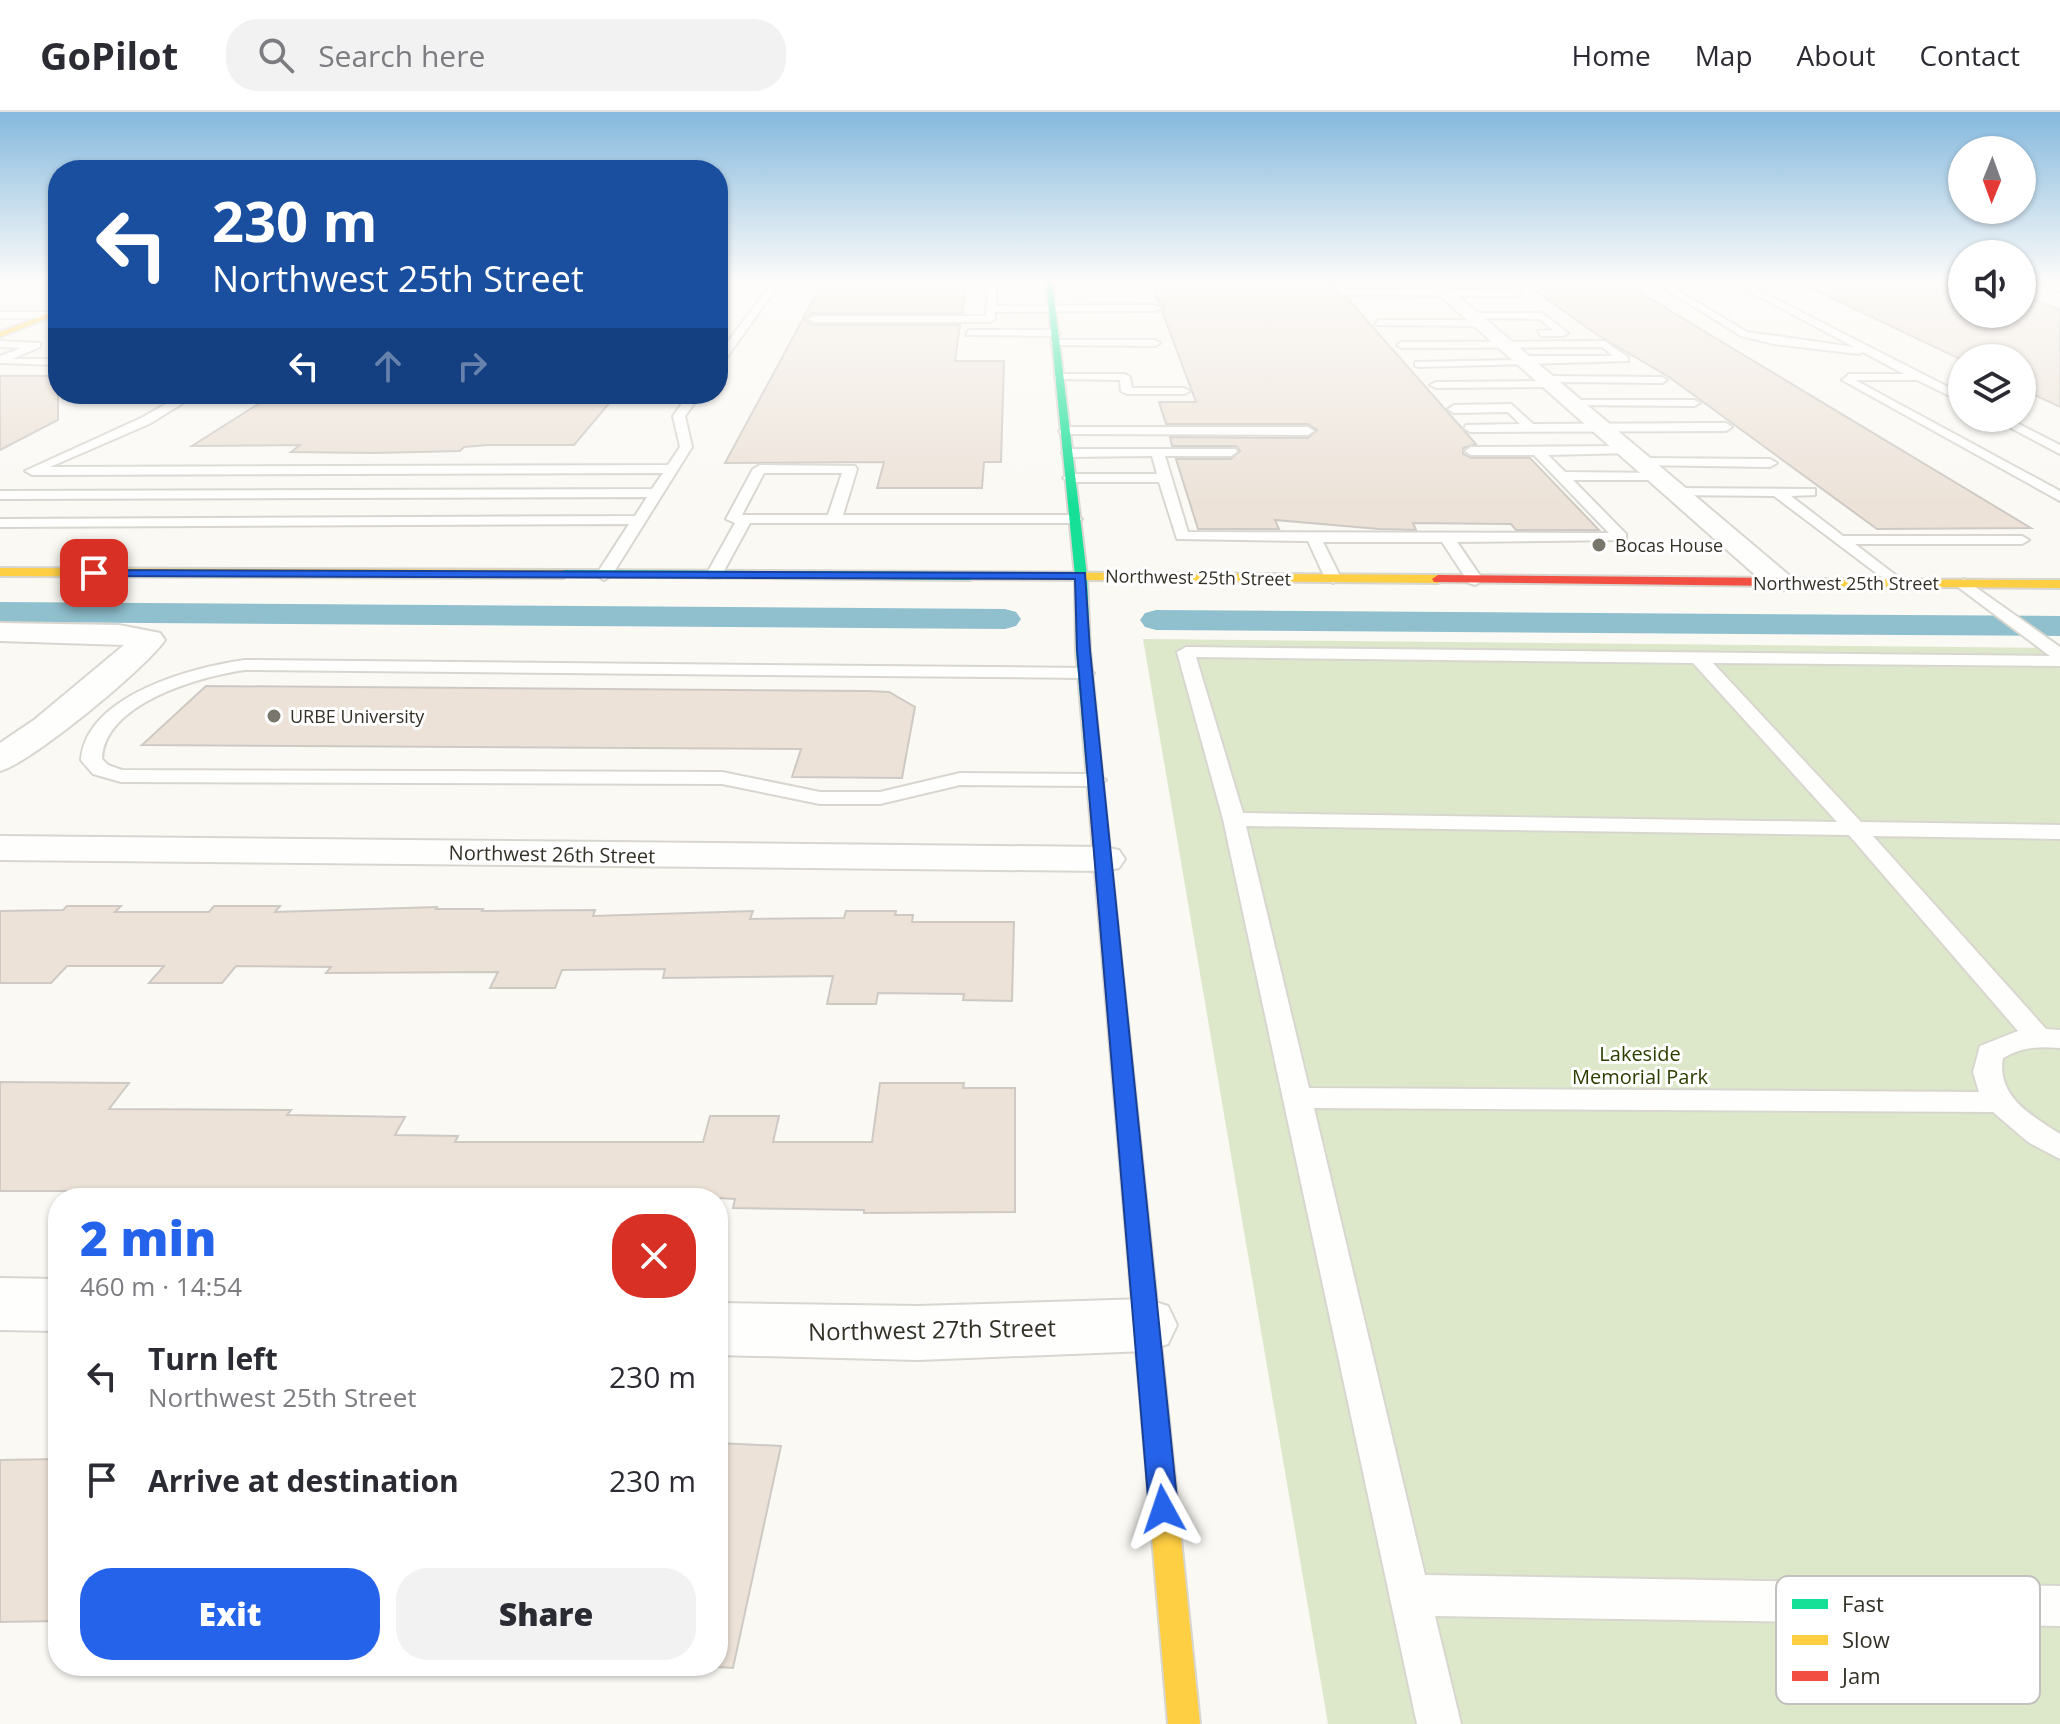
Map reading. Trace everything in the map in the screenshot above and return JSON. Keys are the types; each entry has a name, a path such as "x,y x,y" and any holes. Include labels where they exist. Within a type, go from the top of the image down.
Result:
{"street":[{"path":"1058,355 1081,576 1079,604 1085,673 1184,1724"},
{"path":"1517,355 1780,582"},
{"name":"Northwest 25th Street","path":"0,572 2060,584"},
{"path":"0,632 119,634 148,638 146,646 69,710 0,760"},
{"name":"Northwest 26th Street","path":"0,848 1104,859"},
{"path":"0,1304 48,1305"},
{"name":"Northwest 27th Street","path":"728,1329 918,1333 1146,1325"}],"lane":[{"path":"1419,364 1428,355"},
{"path":"1875,355 1948,392"},
{"path":"0,361 48,362"},
{"path":"1059,377 1125,374 1127,391 1184,391"},
{"path":"1917,377 1859,376 1847,380 2060,497"},
{"path":"1436,385 1662,380"},
{"path":"1572,403 1694,403"},
{"path":"16,480 145,421 175,404"},
{"path":"604,575 686,447 679,416 688,404"},
{"path":"1454,409 1511,408 1530,428"},
{"path":"1470,428 1726,427"},
{"path":"1065,431 1308,431"},
{"path":"2025,432 2060,450"},
{"path":"1471,451 1537,451 1642,463 1770,463"},
{"path":"1157,452 1182,536 1621,537 1537,451"},
{"path":"1068,453 1231,452"},
{"path":"1561,476 1642,463"},
{"path":"16,480 671,469"},
{"path":"834,519 850,469 760,469 733,519 834,519 1075,519"},
{"path":"1070,478 1165,478"},
{"path":"1676,492 1810,492"},
{"path":"1777,492 1896,583"},
{"path":"0,495 655,493"},
{"path":"714,575 745,519"},
{"path":"0,523 638,520"},
{"path":"1313,537 1333,578"},
{"path":"1447,538 1475,580"},
{"path":"1840,540 2022,540"},
{"path":"1964,584 2060,658"},
{"path":"1439,1724 1234,819 1186,652 2060,658"},
{"path":"1696,655 2049,1038"},
{"path":"1085,673 245,665 201,672 155,690 102,733 89,752 89,760 94,768 121,776 722,778 820,798 880,798 960,779 1096,780"},
{"path":"1234,819 2060,832"},
{"path":"2049,1038 2011,1039 1990,1053 1987,1075 2000,1102 2030,1130 2060,1148"},
{"path":"1297,1098 2000,1102"},
{"path":"1408,1595 1776,1601"},
{"path":"2040,1606 2060,1606"}],"green space":[{"name":"Lakeside Memorial Park","path":"1143,639 2060,648 2060,1724 1328,1724"}],"building":[{"path":"783,355 956,355 955,361 1004,361 1001,462 984,462 982,488 877,488 884,462 725,463"},
{"path":"1179,355 1398,355 1476,444 1463,448 1463,454 1471,458 1530,458 1599,530 1516,530 1511,524 1413,523 1416,530 1379,529 1275,520 1279,529 1198,529 1176,459 1231,459 1240,451 1236,446 1172,446 1170,437 1308,438 1317,430 1308,424 1166,424 1159,402 1196,402"},
{"path":"1632,355 1744,355 2031,528 1877,529 1669,377"},
{"path":"2036,355 2060,355 2060,407 2036,396"},
{"path":"0,376 48,376 48,404 58,404 58,420 0,450"},
{"path":"258,404 609,404 574,445 487,445 464,447 460,451 374,453 291,452 300,445 192,446"},
{"path":"206,686 868,691 889,692 915,707 902,778 792,777 801,749 142,745"},
{"path":"67,906 121,906 115,912 209,912 214,906 280,906 275,912 437,907 482,911 595,910 593,916 753,911 750,919 844,918 846,911 896,911 895,915 913,915 912,922 1014,922 1012,1001 963,1000 964,994 878,993 876,1004 827,1004 833,976 663,978 665,969 562,970 555,988 490,988 498,972 326,973 331,967 236,966 222,983 149,983 164,966 67,966 51,983 0,983 0,911 63,910"},
{"path":"0,1082 129,1083 109,1109 291,1110 287,1115 405,1117 395,1135 458,1136 455,1142 703,1142 710,1116 779,1116 773,1142 872,1142 880,1083 964,1083 963,1088 1015,1088 1015,1212 864,1213 864,1210 733,1208 735,1199 728,1199 728,1188 48,1188 48,1191 0,1191"},
{"path":"728,1443 781,1446 733,1668 728,1668"},
{"path":"48,1459 48,1621 0,1622 0,1460"}],"waterway":[{"path":"0,612 1005,619"},
{"path":"1156,620 2060,626"}],"traffic: fast":[{"path":"1057,355 1081,576 1083,650 1097,802"},
{"path":"563,574 970,576"}],"traffic: slow":[{"path":"0,572 563,574"},
{"path":"970,576 1438,579"},
{"path":"1791,582 2060,584"},
{"path":"1139,1245 1184,1724"}],"traffic: jam":[{"path":"1438,579 1791,582"},
{"path":"1097,802 1139,1245"}],"place":[{"name":"Bocas House","path":"1599,545"},
{"name":"URBE University","path":"274,716"}],"route":[{"path":"94,573 1081,576 1079,604 1083,650 1163,1509"}]}
